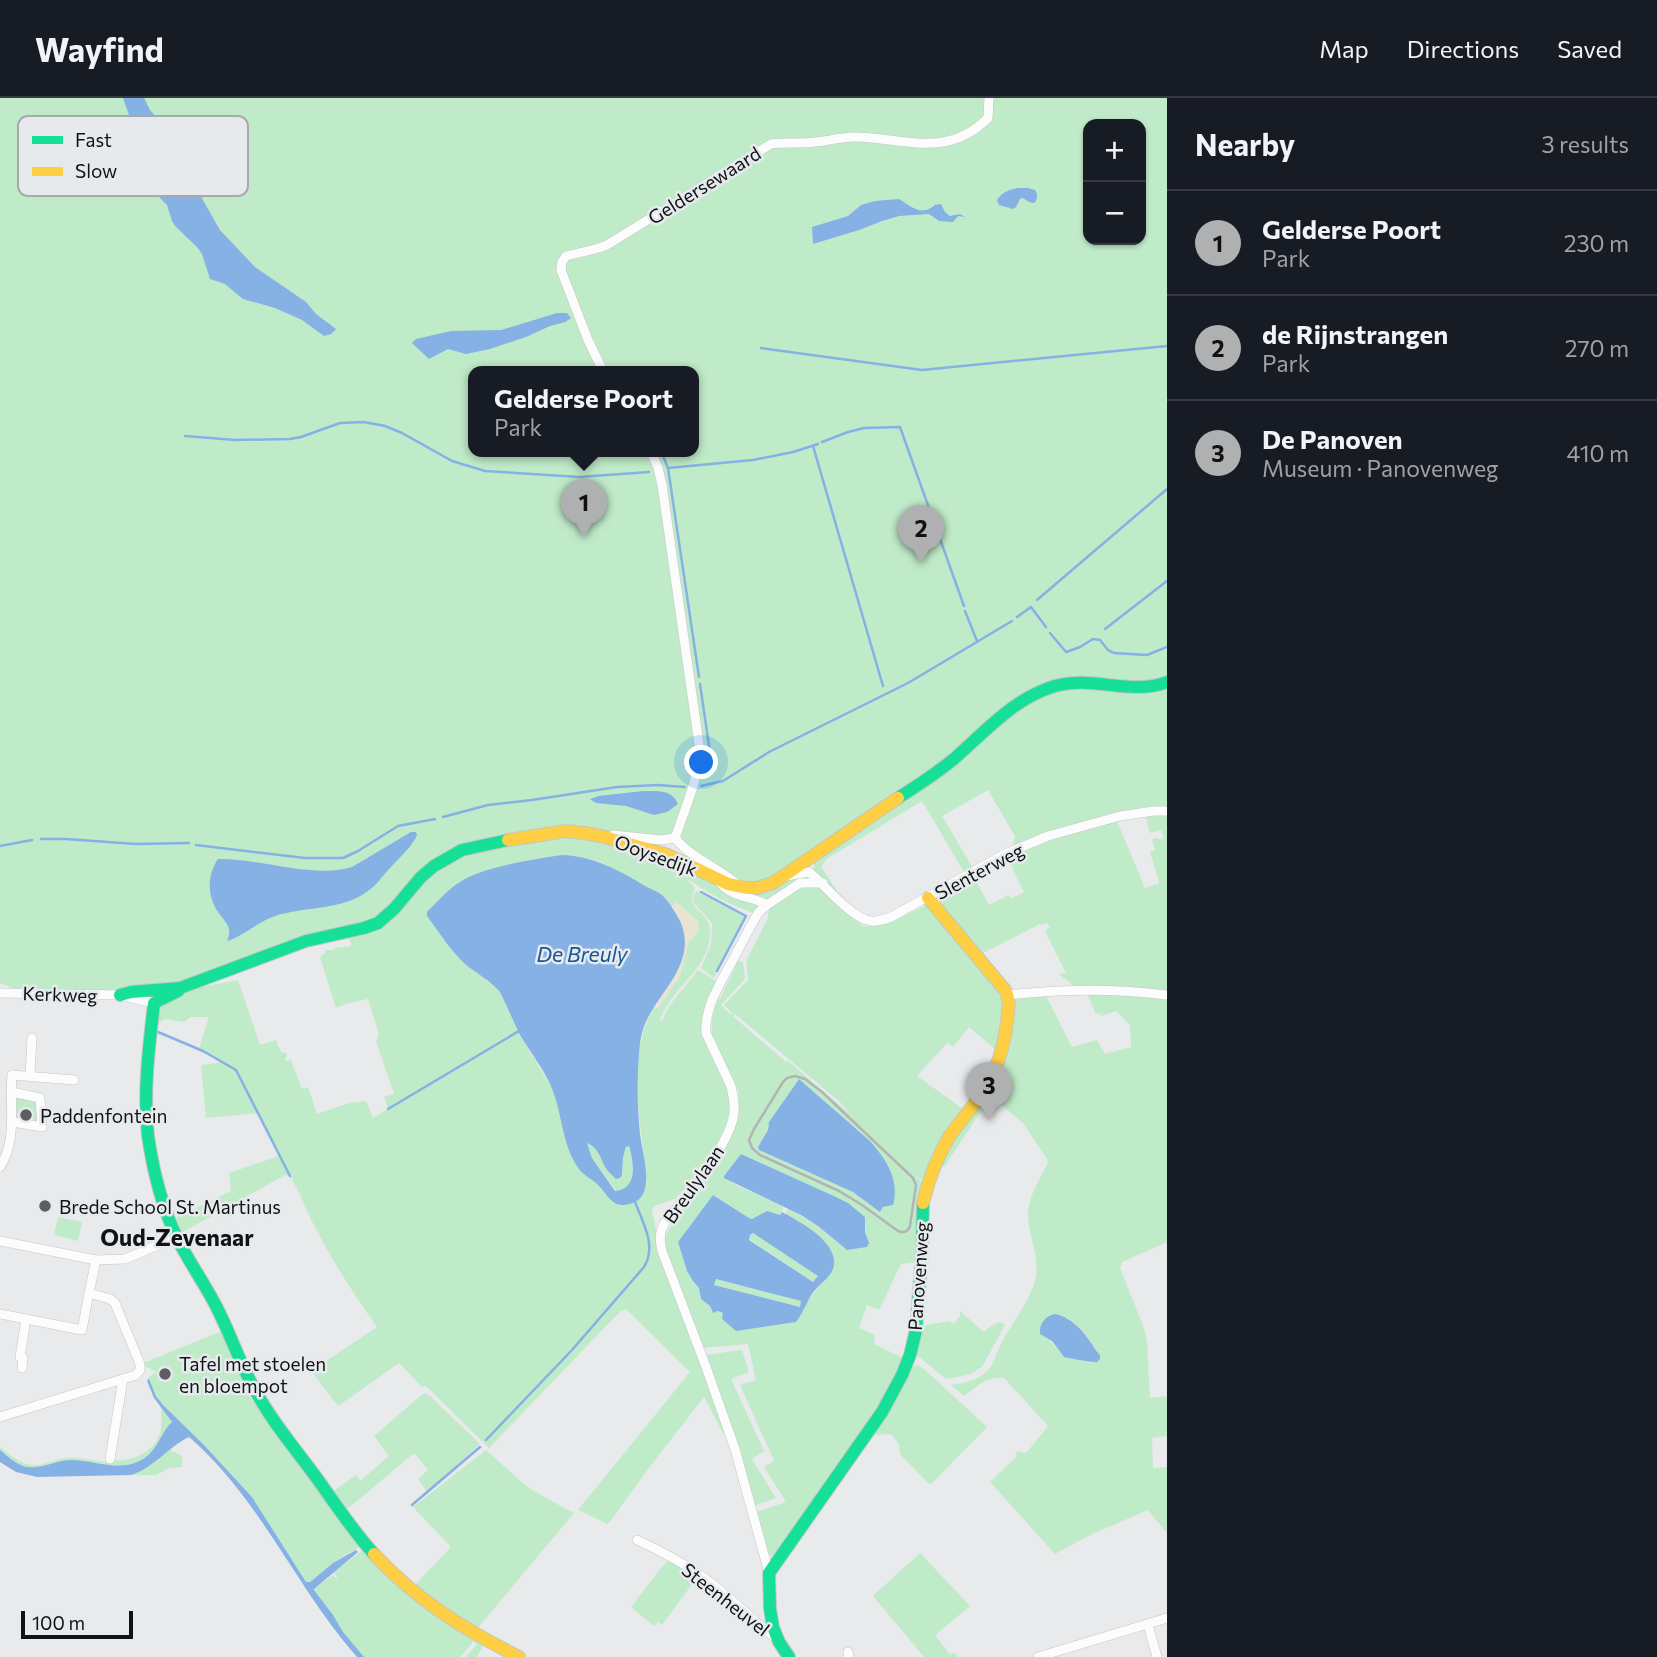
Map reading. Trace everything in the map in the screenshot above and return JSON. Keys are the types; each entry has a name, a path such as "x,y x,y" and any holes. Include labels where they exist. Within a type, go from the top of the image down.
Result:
{"street":[{"name":"Geldersewaard","path":"601,366 561,270 566,256 607,245 771,144 816,142 856,136 930,144 947,142 979,127 988,118 989,98"},
{"path":"653,457 662,485 700,751 694,785 674,838"},
{"name":"Ooysedijk","path":"120,995 180,988 306,941 377,923 394,909 421,877 448,857 493,842 566,831 600,836 668,855 739,886 757,888 773,883 817,850 939,770 998,717 1039,692 1067,683 1147,688 1167,682"},
{"name":"Slenterweg","path":"809,872 856,915 871,921 885,919 1005,854 1048,836 1120,816 1167,811"},
{"path":"600,836 610,834 661,840 674,838"},
{"path":"674,838 684,849 739,886"},
{"path":"781,877 809,872 817,850"},
{"path":"716,878 722,886 735,894 767,905"},
{"name":"Breulylaan","path":"769,1573 735,1449 662,1251 660,1233 664,1222 697,1183 731,1128 734,1095 708,1039 706,1027 717,991 759,912 800,883 823,883"},
{"path":"928,898 1008,995 1088,989 1167,995"},
{"path":"180,988 154,1003 146,1081 146,1113 151,1155 177,1237 216,1307 246,1374 267,1412 375,1555 430,1606 479,1637 519,1657"},
{"name":"Kerkweg","path":"0,993 120,995 154,1003"},
{"name":"Panovenweg","path":"769,1573 882,1412 902,1375 916,1330 922,1253 922,1207 930,1174 950,1136 983,1092 1000,1057 1006,1033 1008,995"},
{"path":"30,1076 32,1038"},
{"path":"0,1167 8,1155 13,1122 12,1075 74,1080"},
{"path":"12,1092 40,1098 42,1127 13,1122"},
{"path":"0,1241 96,1260 125,1259 177,1237"},
{"path":"0,1314 82,1330 96,1260"},
{"path":"0,1417 136,1376 141,1367 116,1303 89,1293"},
{"path":"22,1368 23,1358 20,1357 26,1319"},
{"path":"110,1459 123,1380"},
{"name":"Steenheuvel","path":"637,1540 701,1575 778,1640"},
{"path":"769,1573 769,1601 778,1640 789,1657"},
{"path":"1038,1657 1167,1618"},
{"path":"1149,1625 1157,1657"}],"green space":[{"path":"0,98 1167,98 1167,681 1041,689 964,747 764,883 745,882 691,850 679,830 663,837 589,830 484,840 406,885 378,919 179,986 96,992 18,990 0,983"},
{"path":"1167,685 1167,807 1013,847 1015,836 988,790 942,816 973,868 964,872 922,801 828,858 822,865 849,905 813,871 815,860 987,729 1054,689"},
{"path":"1167,814 1167,993 1074,986 1059,974 1066,973 1045,931 1050,928 1047,923 981,954 939,904 938,896 973,876 989,905 1009,895 1011,899 1024,892 1007,857 1032,845 1116,819 1145,888 1158,884 1150,852 1155,850 1152,839 1164,838 1161,830 1150,833 1145,815"},
{"path":"578,835 665,860 720,887 808,876 817,881 809,880 792,885 753,913 687,880 695,888 693,902 710,927 710,936 696,970 672,998 660,1020 662,1021 669,1006 698,970 716,981 704,1037 728,1089 730,1111 725,1132 697,1177 675,1199 654,1206 652,1211 658,1239 726,1434 704,1397 608,1524 578,1510 690,1372 626,1309 607,1325 489,1448 399,1363 338,1406 311,1371 377,1327 328,1251 290,1176 285,1175 181,1233 175,1218 231,1191 229,1173 279,1156 258,1113 206,1118 201,1065 224,1062 199,1049 209,1017 191,1017 184,1022 165,1019 156,1025 158,1008 172,996 183,992 238,980 260,1045 276,1040 281,1052 286,1053 286,1061 291,1060 302,1089 308,1087 317,1114 349,1103 366,1101 373,1118 388,1109 384,1097 394,1094 376,1041 379,1034 368,999 336,1008 320,957 326,950 351,946 349,936 364,933 422,879 465,852","holes":["562,855 601,862 663,896 671,908 676,902 697,920 699,927 696,935 689,941 680,975 658,1008 655,1007 640,1046 637,1090 646,1179 642,1196 603,1190 591,1178 567,1144 552,1088 520,1035 500,992 463,961 443,937 496,868"]},
{"path":"803,886 818,886 864,927 895,920 927,906 1005,997 998,1052 969,1027 953,1047 947,1043 917,1076 963,1109 934,1152 923,1181 914,1174 924,1184 917,1262 901,1264 879,1310 867,1305 859,1328 875,1335 874,1344 903,1358 884,1401 775,1557 768,1554 756,1512 786,1502 764,1467 774,1461 740,1385 756,1380 748,1344 702,1348 667,1258 664,1240 729,1141 737,1123 739,1092 713,1040 713,1007 716,1000 720,999 738,961 743,962 745,979 721,1005 733,1014 724,1005 748,980 746,961 768,918 769,907","holes":["735,1014 840,1102 850,1114 736,1019 733,1016","799,1079 870,1141 883,1207 881,1212 853,1192 758,1147 773,1116","741,1154 848,1203 865,1217 866,1237 862,1248 847,1250 818,1226 788,1208 785,1214 818,1235 831,1251 834,1260 832,1272 808,1300 796,1322 724,1316 718,1311 712,1312 710,1306 701,1299 699,1288 691,1280 678,1242 713,1195 752,1219 765,1213 780,1215 783,1208 734,1184 724,1176"]},
{"path":"696,891 745,916 714,978 701,968 711,944 712,923 694,903 693,896"},
{"path":"851,907 856,910 879,919 861,916"},
{"path":"1086,991 1167,996 1167,1242 1122,1262 1120,1268 1147,1341 1150,1398 1167,1396 1167,1436 1152,1438 1153,1468 1167,1467 1167,1533 1148,1510 1090,1535 1055,1554 990,1482 1017,1456 1015,1453 1027,1452 1048,1426 1004,1378 988,1380 964,1396 951,1385 974,1380 989,1369 1030,1294 1036,1277 1028,1211 1034,1190 1048,1163 1047,1159 1023,1123 987,1093 1014,998 1044,992 1072,1047 1097,1040 1105,1054 1131,1047 1130,1025 1116,1011 1101,1016 1100,1013 1096,1014","holes":["1067,1318 1085,1334 1100,1355 1091,1363 1064,1357 1048,1338"]},
{"path":"19,1096 37,1100 37,1121 17,1118 16,1100"},
{"path":"984,1097 990,1101 944,1167 938,1164"},
{"path":"587,1143 597,1150 604,1166 622,1175 623,1157 626,1147 629,1146 632,1179 627,1188 616,1191 592,1158"},
{"path":"58,1217 82,1222 78,1241 54,1235"},
{"path":"753,1233 819,1276 813,1282 749,1239"},
{"path":"715,1279 801,1301 800,1307 714,1285"},
{"path":"960,1311 984,1332 1000,1322 1005,1325 982,1367 970,1374 949,1379 917,1355 916,1351 921,1326 949,1321 954,1324"},
{"path":"222,1331 253,1402 361,1546 308,1583 252,1497 159,1400 147,1378 157,1372 143,1363"},
{"path":"742,1350 749,1372 731,1379 764,1451 752,1459 776,1498 754,1506 705,1355"},
{"path":"917,1365 987,1427 930,1485 900,1454 899,1444 891,1434 877,1435 871,1432 910,1368"},
{"path":"424,1393 480,1444 427,1492 418,1479 428,1470 414,1453 345,1511 332,1492 356,1475 360,1481 389,1456 374,1436"},
{"path":"161,1407 171,1424 152,1452 127,1466 70,1460 27,1467 0,1450 0,1447 18,1460 33,1465 66,1458 110,1463 111,1460 127,1460 148,1450 158,1438"},
{"path":"169,1449 182,1456 182,1467 169,1468 156,1475 131,1475 152,1465"},
{"path":"486,1450 526,1486 574,1513 476,1630 413,1587 451,1547 413,1507"},
{"path":"364,1549 483,1646 477,1657 466,1657 477,1644 474,1641 460,1657 364,1657 343,1632 314,1589 333,1575 339,1582 334,1572"},
{"path":"920,1553 970,1606 935,1635 950,1655 954,1652 958,1657 924,1657 873,1596"},
{"path":"670,1560 698,1576 662,1625 658,1622 654,1626 631,1607"}],"sand":[{"path":"676,902 697,920 699,927 696,935 689,941 680,976 658,1008 655,1007 674,978 681,924 671,908"}],"water":[{"path":"123,98 144,98 155,116 129,116"},
{"path":"1018,188 1035,190 1037,197 1034,203 1023,198 1013,209 999,205 997,200 1001,195"},
{"path":"201,196 220,230 255,267 306,302 316,314 336,329 324,336 302,320 275,308 243,299 225,284 210,279 202,254 175,226 167,205 159,197"},
{"path":"899,199 921,210 941,204 950,216 960,214 965,217 958,216 953,222 939,221 929,214 899,216 813,244 812,227 848,216 861,205"},
{"path":"557,313 567,313 571,318 526,337 466,354 448,349 429,359 412,343 416,339 451,331 501,330"},
{"path":"643,791 668,793 678,804 667,812 654,815 626,806 596,803 590,799 599,796"},
{"path":"411,832 416,832 417,835 409,848 368,891 335,905 275,916 227,941 229,929 214,906 210,892 210,879 218,859 321,871 337,870 352,867"},
{"name":"De Breuly","path":"562,855 595,861 659,893 677,916 685,938 680,964 651,1012 642,1035 638,1102 646,1185 643,1195 630,1204 619,1205 612,1201 579,1169 568,1148 553,1091 542,1068 520,1035 500,992 460,959 427,916 427,912 440,898 475,874","holes":["587,1143 598,1152 616,1179 622,1175 623,1157 626,1147 629,1146 633,1167 628,1186 615,1191 592,1158"]},
{"path":"799,1079 870,1141 881,1155 890,1170 895,1187 893,1205 883,1207 880,1212 853,1192 759,1150 769,1122"},
{"path":"741,1154 848,1203 865,1217 865,1232 869,1243 867,1247 847,1250 801,1215 724,1178"},
{"path":"713,1195 752,1219 767,1211 780,1215 782,1212 798,1221 825,1242 834,1260 833,1269 812,1294 796,1322 736,1331 722,1319 723,1313 713,1313 710,1306 701,1299 699,1288 687,1271 678,1242","holes":["753,1233 818,1276 813,1282 749,1240","716,1279 801,1301 800,1307 714,1285"]},
{"path":"1055,1314 1070,1320 1083,1332 1100,1355 1097,1362 1064,1357 1052,1341 1040,1334 1043,1321"},
{"path":"149,1379 163,1405 252,1497 306,1582 310,1582 333,1563 356,1550 358,1552 314,1590 364,1657 357,1657 335,1630 237,1487 189,1437 147,1468 131,1475 37,1477 16,1472 0,1462 0,1450 27,1467 69,1460 116,1466 143,1459 153,1451 172,1422 154,1398 147,1381"}],"waterway":[{"path":"761,348 922,370 1167,346"},
{"path":"185,436 235,440 290,439 340,423 364,422 385,426 452,461 485,471 579,477 649,472"},
{"path":"822,442 864,428 900,427 964,606"},
{"path":"699,677 668,468 753,460 818,444"},
{"path":"813,446 883,686"},
{"path":"663,457 668,468"},
{"path":"1037,600 1167,489"},
{"path":"1105,629 1167,581"},
{"path":"1017,617 1031,607 1046,627"},
{"path":"965,611 977,641"},
{"path":"701,786 723,781 769,752 908,683 1012,621"},
{"path":"1050,633 1066,652 1093,639 1100,640 1114,653 1147,655 1167,647"},
{"path":"700,684 713,773"},
{"path":"443,817 488,805 617,787 685,787"},
{"path":"196,845 305,858 343,858 398,826 435,819"},
{"path":"41,839 136,844 189,843"},
{"path":"0,846 32,840"},
{"path":"701,892 746,916 717,971"},
{"path":"388,1109 519,1031"},
{"path":"158,1032 203,1051 236,1070 290,1176"},
{"path":"486,1440 572,1350 644,1267 648,1259 649,1243 635,1202"},
{"path":"412,1505 480,1447"}],"railway":[{"path":"795,1076 805,1079 822,1092 913,1178 916,1185 907,1231 898,1231 839,1191 760,1155 752,1148 749,1140 754,1129 783,1082 795,1076"}],"traffic: fast":[{"path":"898,798 948,764 1014,707 1040,691 1069,683 1139,687 1167,682"},
{"path":"120,995 180,988 306,941 378,923 434,866 462,850 508,840"},
{"path":"178,991 154,1003 146,1086 148,1136 155,1175 167,1214 182,1247 217,1308 261,1401 282,1433 374,1554"},
{"path":"789,1657 773,1627 769,1573 882,1412 902,1375 916,1330 923,1203"}],"traffic: slow":[{"path":"508,840 566,831 601,836 668,855 728,884 757,888 773,883 898,798"},
{"path":"923,1203 933,1169 944,1145 982,1093 999,1059 1009,1006 1005,990 928,898"},
{"path":"374,1554 406,1585 442,1612 519,1657"}],"place":[{"name":"Gelderse Poort","path":"584,537"},
{"name":"de Rijnstrangen","path":"921,563"},
{"name":"Paddenfontein","path":"26,1115"},
{"name":"De Panoven","path":"989,1120"},
{"name":"Brede School St. Martinus","path":"45,1206"},
{"name":"Tafel met stoelen en bloempot","path":"165,1374"}],"district":[{"name":"Oud-Zevenaar","path":"177,1237"}]}
